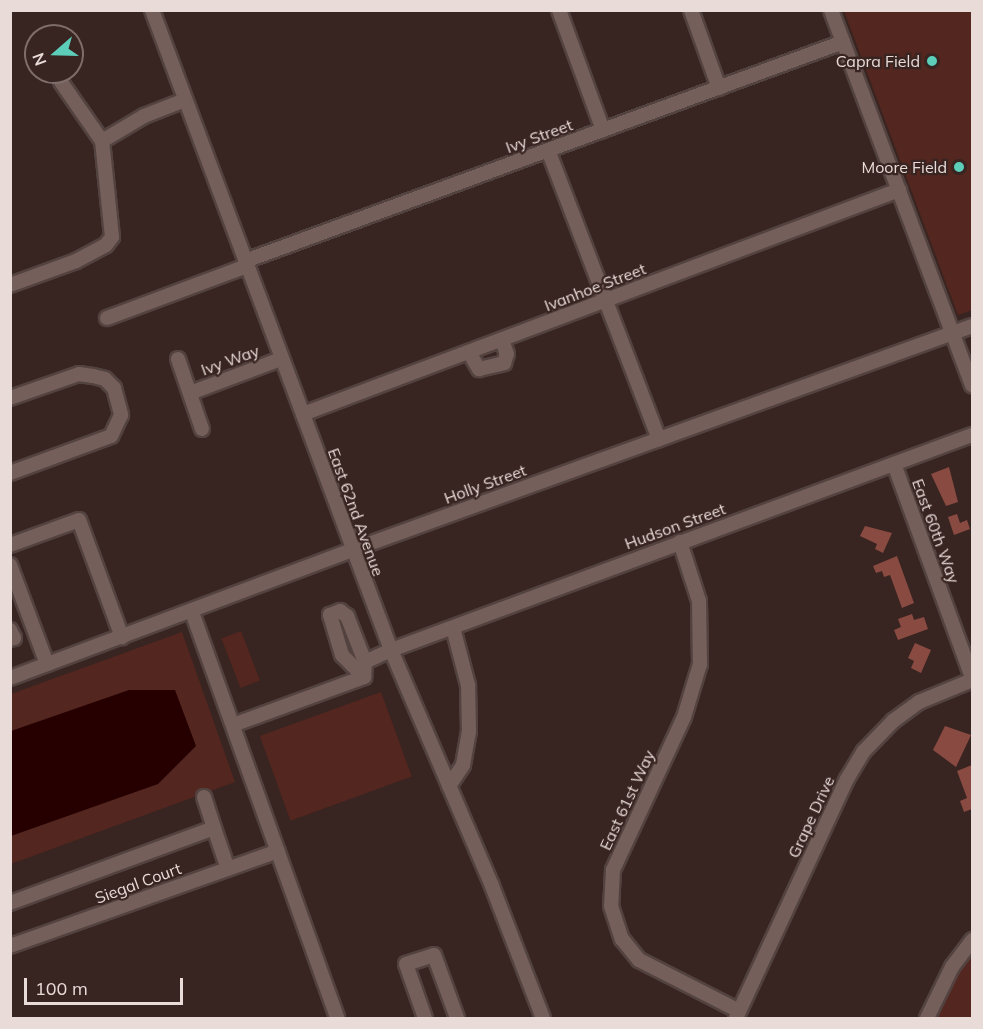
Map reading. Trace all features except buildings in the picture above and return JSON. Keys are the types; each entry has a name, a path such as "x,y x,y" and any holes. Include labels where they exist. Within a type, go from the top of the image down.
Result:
{"street":[{"name":"East 62nd Avenue","path":"152,10 352,550 543,1018"},
{"path":"559,10 603,130"},
{"path":"691,10 719,88"},
{"path":"831,10 972,385"},
{"name":"Ivy Street","path":"107,318 246,263 843,42"},
{"path":"11,284 76,261 111,242 102,141 62,84"},
{"path":"102,141 144,116 185,100"},
{"path":"548,150 659,439"},
{"name":"Ivanhoe Street","path":"303,414 900,190"},
{"name":"Holly Street","path":"10,678 192,612 352,550 972,326"},
{"path":"469,352 479,369 504,363 507,354 502,340"},
{"path":"178,359 202,429"},
{"name":"Ivy Way","path":"190,393 281,359"},
{"path":"10,398 79,374 86,375 110,381 120,402 121,415 111,436 10,473"},
{"name":"Hudson Street","path":"365,662 391,650 972,435"},
{"name":"East 60th Way","path":"894,464 972,679"},
{"path":"10,545 79,520 122,638"},
{"name":"East 61st Way","path":"680,542 699,601 700,664 684,717 613,870 611,906 622,939 639,960 737,1015"},
{"path":"10,565 46,664"},
{"path":"340,611 347,616 365,662 364,676 342,655 330,615 340,611"},
{"path":"192,612 337,1018"},
{"path":"449,786 463,765 469,732 468,685 453,628"},
{"path":"10,630 10,639"},
{"path":"232,725 364,676"},
{"name":"Grape Drive","path":"737,1015 847,779 864,752 892,721 919,702 972,679"},
{"path":"204,797 228,869"},
{"path":"10,903 214,828"},
{"name":"Siegal Court","path":"10,946 278,851"},
{"path":"927,1018 952,966 972,940"},
{"path":"425,1018 406,964 434,955 457,1018"}],"shaded area":[{"path":"844,11 972,11 972,310 958,315"},
{"path":"241,631 260,680 240,688 221,639"},
{"path":"182,632 235,782 11,864 11,694"},
{"path":"129,690 175,690 196,746 158,784 11,836 11,731"},
{"path":"381,692 412,777 291,821 260,736"},
{"path":"972,940 972,1018 927,1018"}],"place":[{"name":"Capra Field","path":"932,61"},
{"name":"Moore Field","path":"959,167"}]}
